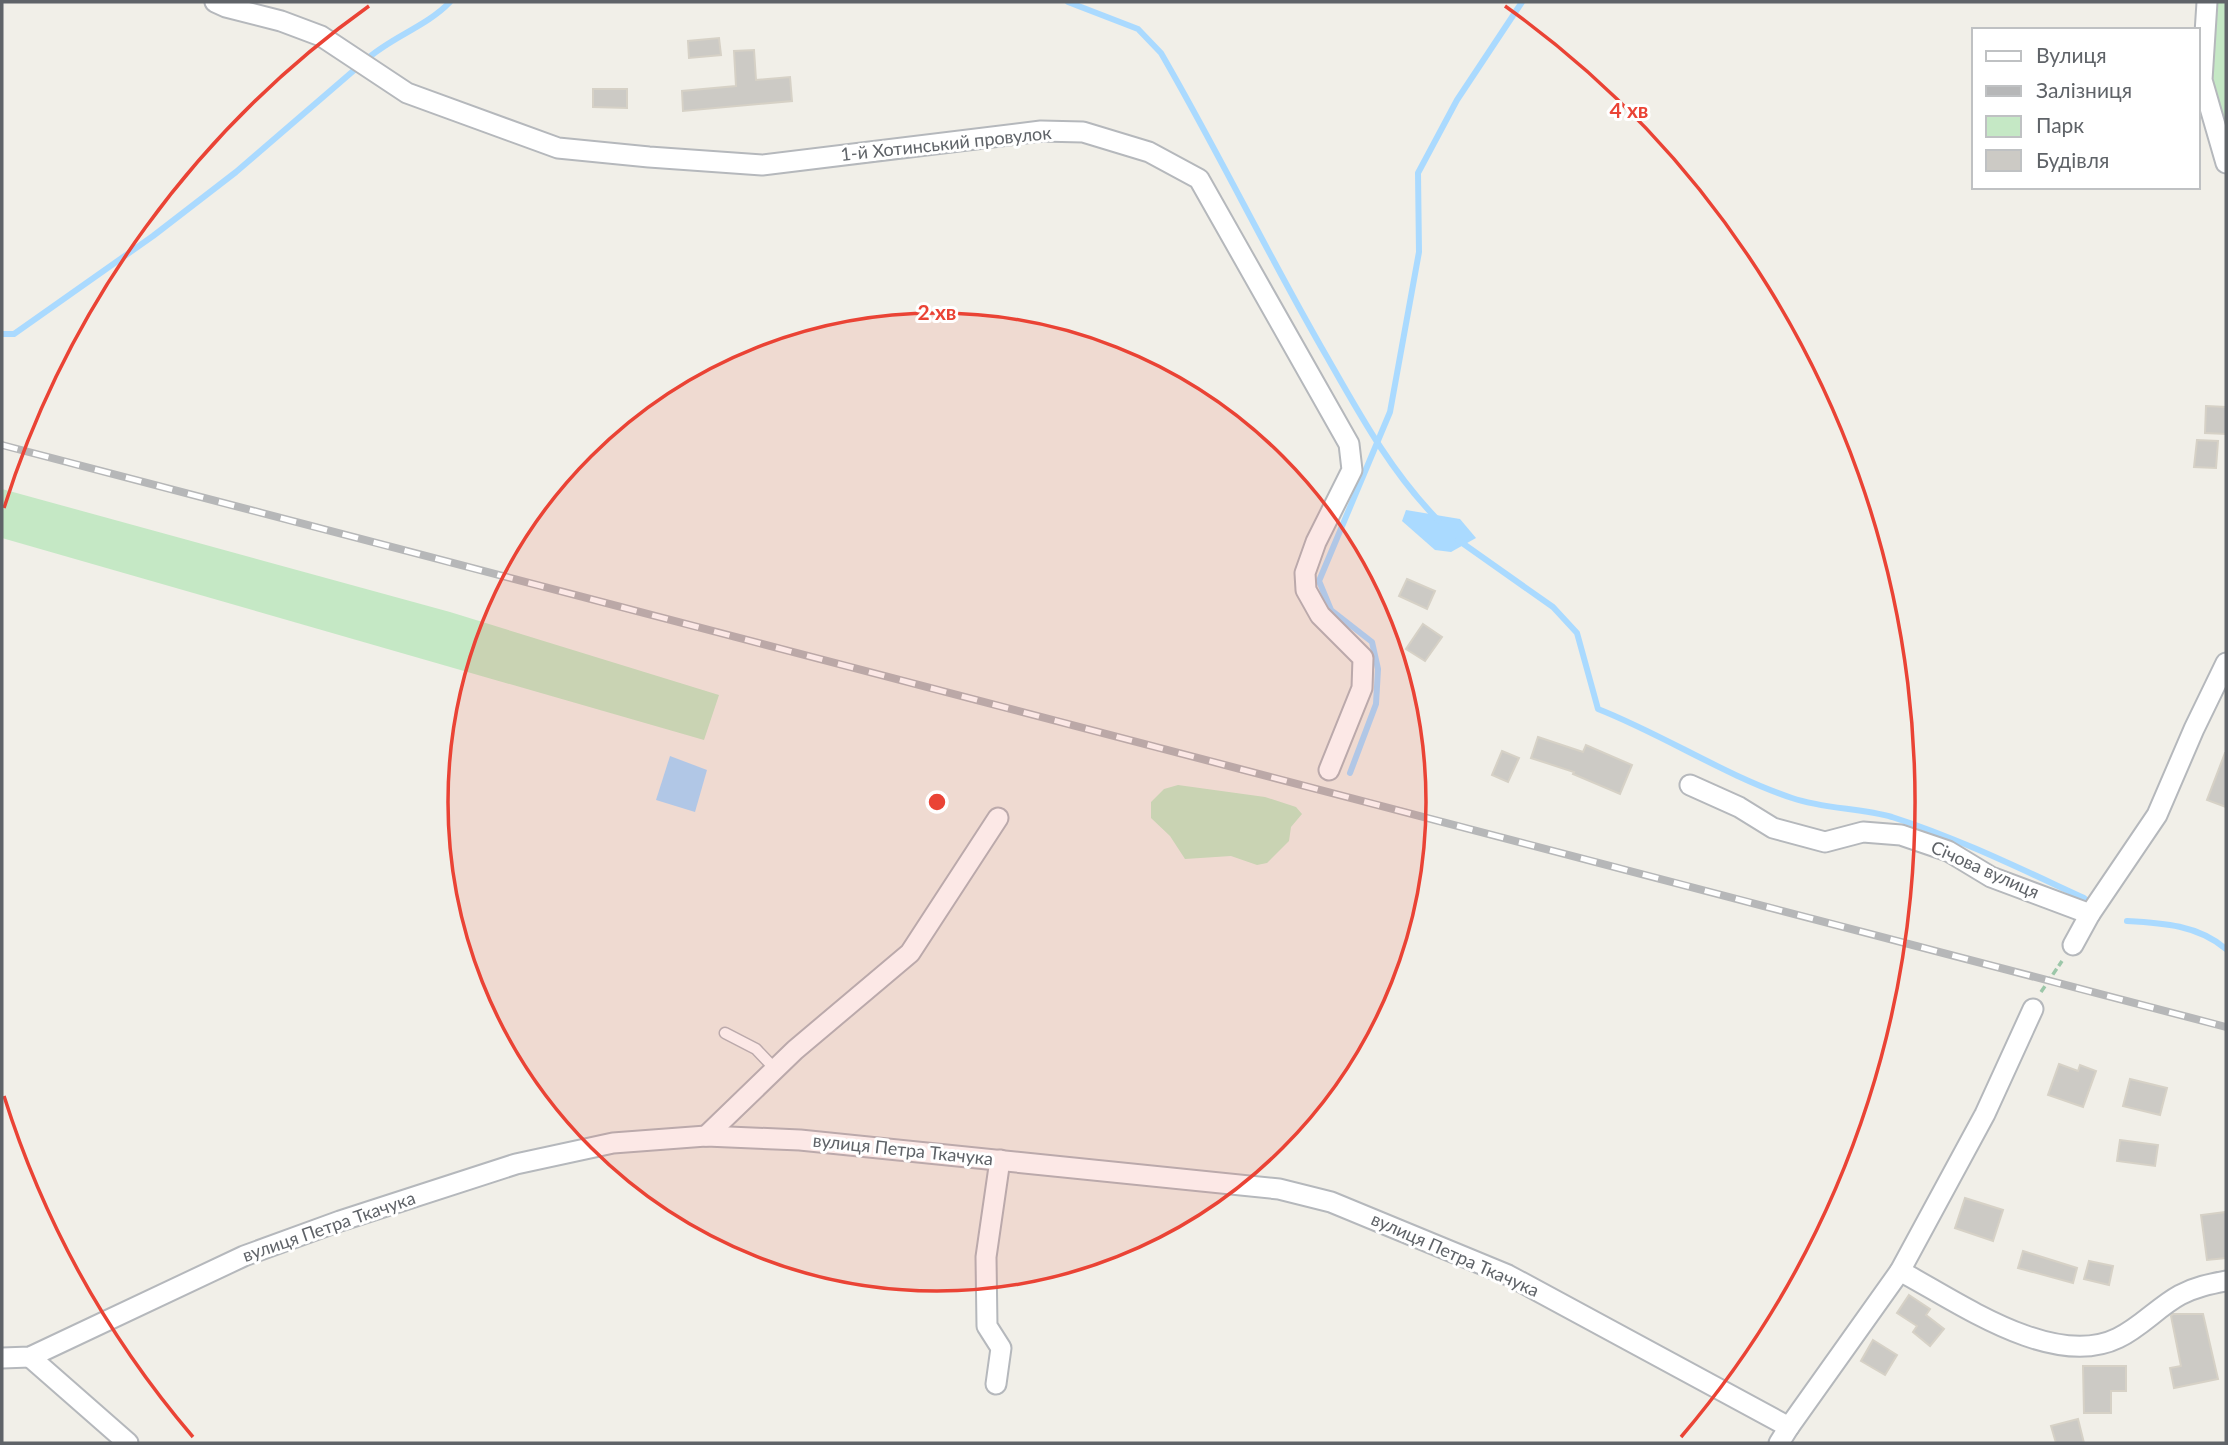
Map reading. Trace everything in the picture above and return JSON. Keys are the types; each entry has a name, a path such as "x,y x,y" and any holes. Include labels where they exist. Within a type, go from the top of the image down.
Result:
{"street":[{"name":"1-й Хотинський провулок","path":"215,2 226,8 281,21 321,36 407,93 558,148 649,158 762,165 1041,131 1083,132 1149,152 1199,179 1349,444 1352,470 1316,541 1305,573 1306,590 1320,615 1363,658 1362,688 1329,770"},
{"path":"2207,2 2202,80 2226,163"},
{"path":"2073,945 2090,914 2157,815 2226,663"},
{"name":"Січова вулиця","path":"1690,785 1739,807 1773,828 1825,842 1863,832 1901,835 1948,850 1990,877 2090,914"},
{"path":"706,1136 795,1050 910,953 999,818"},
{"path":"1784,1435 1900,1271 1984,1114 2033,1009"},
{"name":"вулиця Петра Ткачука","path":"2,1358 30,1357 244,1256 516,1164 613,1143 706,1136 800,1140 1279,1189 1331,1202 1508,1275 1784,1435"},
{"path":"996,1384 1001,1348 987,1326 986,1257 1000,1160"},
{"path":"1900,1271 2005,1327 2051,1344 2067,1346 2100,1344 2115,1340 2179,1296 2199,1287 2226,1281"},
{"path":"30,1357 128,1443"}],"lane":[{"path":"725,1033 757,1049 775,1069"}],"path":[{"path":"2033,1009 2047,981 2073,945"}],"green space":[{"path":"2213,2 2226,2 2226,135 2209,74"},
{"path":"2,489 450,612 719,695 704,740 2,538"},
{"path":"1178,785 1265,797 1296,807 1302,814 1291,827 1289,841 1267,863 1257,865 1231,856 1185,859 1170,836 1151,818 1151,802 1164,789"}],"water":[{"path":"1406,510 1460,519 1476,538 1451,552 1435,550 1402,521"},
{"path":"670,756 707,770 695,812 656,800"}],"building":[{"path":"719,38 721,55 689,58 688,41"},
{"path":"754,50 756,80 790,77 792,101 683,111 682,91 736,86 734,51"},
{"path":"593,89 627,89 627,108 593,107"},
{"path":"2206,406 2226,407 2226,434 2205,433"},
{"path":"2197,440 2218,441 2216,468 2194,467"},
{"path":"1407,579 1435,591 1427,609 1399,596"},
{"path":"1423,624 1442,637 1425,661 1406,649"},
{"path":"1538,737 1583,752 1586,745 1632,765 1620,794 1573,774 1574,772 1531,758"},
{"path":"1502,751 1519,758 1508,782 1492,775"},
{"path":"2226,753 2226,807 2207,800"},
{"path":"2059,1064 2078,1071 2080,1065 2096,1071 2083,1107 2048,1095"},
{"path":"2130,1079 2167,1088 2160,1115 2123,1106"},
{"path":"2120,1140 2158,1145 2155,1166 2117,1161"},
{"path":"1965,1198 2003,1210 1993,1241 1955,1228"},
{"path":"2226,1212 2226,1258 2207,1260 2201,1215"},
{"path":"2023,1251 2077,1268 2073,1283 2018,1268"},
{"path":"2089,1261 2113,1266 2109,1285 2084,1279"},
{"path":"1909,1295 1930,1309 1926,1315 1944,1329 1930,1346 1913,1332 1917,1326 1897,1313"},
{"path":"2203,1314 2218,1379 2174,1388 2170,1368 2181,1366 2171,1316"},
{"path":"1873,1340 1897,1355 1885,1375 1861,1361"},
{"path":"2083,1366 2126,1366 2126,1391 2111,1391 2111,1413 2084,1413"},
{"path":"2078,1419 2084,1443 2056,1443 2051,1426"}],"waterway":[{"path":"366,60 441,11 450,2"},
{"path":"1068,2 1138,29 1161,53 1364,421 1405,482 1438,520"},
{"path":"1350,773 1376,704 1378,669 1372,642 1331,610 1319,581 1390,412 1419,252 1418,173 1457,100 1522,2"},
{"path":"2,334 14,334 153,236 236,172 359,66"},
{"path":"1458,540 1553,607 1577,633 1598,709 1767,789 1804,802 1880,814 1917,825 2013,865 2084,898 2093,905"},
{"path":"2127,921 2167,924 2192,930 2226,949"}],"railway":[{"path":"2,445 2226,1027"}]}
